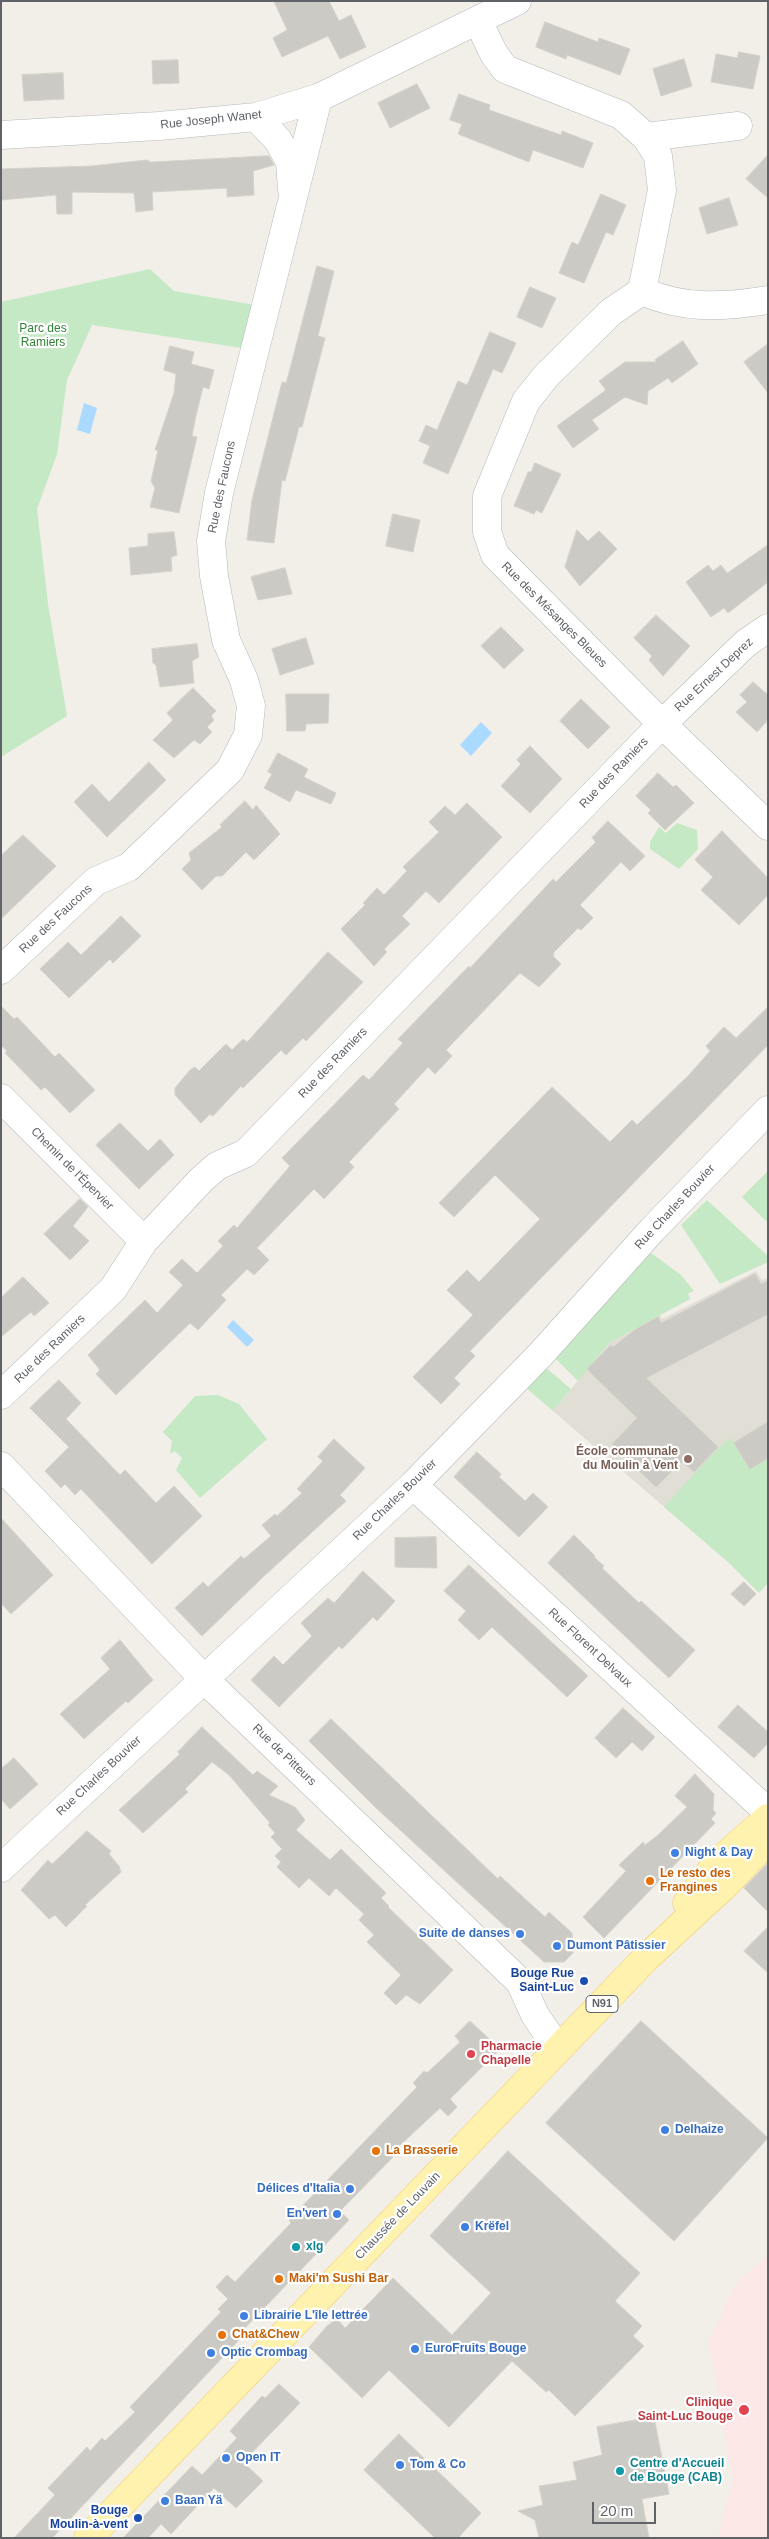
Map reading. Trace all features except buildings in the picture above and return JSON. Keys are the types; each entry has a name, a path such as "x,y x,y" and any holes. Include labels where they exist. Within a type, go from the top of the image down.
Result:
{"main road":[{"name":"Chaussée de Louvain","path":"646,1958 715,1865 768,1818"},
{"name":"Chaussée de Louvain","path":"88,2538 646,1958 727,1883 768,1840"}],"street":[{"name":"Rue Joseph Wanet","path":"1,135 159,126 256,117 309,101 517,1"},
{"path":"478,21 494,54 505,69 621,115 646,137 658,156 662,190 642,291 664,301 694,306 768,300"},
{"name":"Rue des Faucons","path":"293,196 290,162 309,101"},
{"name":"Rue des Faucons","path":"1,970 96,881 129,867 230,770 248,735 250,706 244,680 226,640 214,576 212,540 219,493 293,196 304,162 309,101"},
{"name":"Rue des Faucons","path":"256,117 278,140 290,162"},
{"path":"646,137 738,126"},
{"name":"Rue des Mésanges Bleues","path":"642,291 610,312 546,376 526,401 487,496 487,532 495,555 662,724 768,826"},
{"name":"Rue Ernest Deprez","path":"662,724 746,643 768,628"},
{"name":"Rue des Ramiers","path":"1,1395 114,1289 144,1241 217,1166 246,1153 662,724"},
{"name":"Chemin de l'Épervier","path":"1,1098 144,1241"},
{"name":"Rue Charles Bouvier","path":"1,1868 203,1678 413,1486 541,1354 652,1230 768,1110"},
{"name":"Rue de Pitteurs","path":"1,1466 203,1678 520,1982 535,2015 558,2049"},
{"name":"Rue Florent Delvaux","path":"413,1486 768,1812"}],"shaded area":[{"name":"École communale du Moulin à Vent","path":"756,1271 762,1280 768,1278 768,1521 728,1562 553,1411 609,1343 660,1315 662,1319"},
{"name":"Clinique Saint-Luc Bouge","path":"768,2255 768,2538 717,2538 733,2479 709,2341 737,2282"}],"green space":[{"name":"Parc des Ramiers","path":"150,269 174,291 255,305 242,348 92,325 67,380 57,454 37,509 48,604 67,716 1,757 1,302"},
{"path":"677,823 697,830 698,849 679,869 650,849 650,842 659,827 666,833"},
{"path":"768,1171 768,1223 742,1197"},
{"path":"707,1200 768,1256 768,1262 720,1284 681,1225"},
{"path":"651,1253 681,1275 694,1291 688,1293 690,1299 609,1343 578,1381 554,1357"},
{"path":"545,1367 571,1389 553,1411 525,1387"},
{"path":"218,1395 239,1404 267,1439 200,1498 176,1470 182,1458 175,1451 170,1454 172,1441 163,1432 195,1396"},
{"path":"731,1438 750,1469 768,1458 768,1583 759,1593 728,1562 664,1507 718,1448"}],"water":[{"path":"84,403 97,408 90,434 77,430"},
{"path":"481,722 492,733 471,756 460,745"},
{"path":"233,1320 254,1340 247,1347 227,1327"}],"place":[{"name":"École communale du Moulin à Vent","path":"688,1459"},
{"name":"Night & Day","path":"675,1853"},
{"name":"Le resto des Frangines","path":"650,1881"},
{"name":"Suite de danses","path":"520,1934"},
{"name":"Dumont Pâtissier","path":"557,1946"},
{"name":"Bouge Rue Saint-Luc","path":"584,1981"},
{"name":"Pharmacie Chapelle","path":"471,2054"},
{"name":"Delhaize","path":"665,2130"},
{"name":"La Brasserie","path":"376,2151"},
{"name":"Délices d'Italia","path":"350,2189"},
{"name":"En'vert","path":"337,2214"},
{"name":"Krëfel","path":"465,2227"},
{"name":"xlg","path":"296,2247"},
{"name":"Maki'm Sushi Bar","path":"279,2279"},
{"name":"Librairie L'île lettrée","path":"244,2316"},
{"name":"Chat&Chew","path":"222,2335"},
{"name":"EuroFruits Bouge","path":"415,2349"},
{"name":"Optic Crombag","path":"211,2353"},
{"name":"Clinique Saint-Luc Bouge","path":"744,2410"},
{"name":"Open IT","path":"226,2458"},
{"name":"Tom & Co","path":"400,2465"},
{"name":"Centre d'Accueil de Bouge (CAB)","path":"620,2471"},
{"name":"Baan Yä","path":"165,2501"},
{"name":"Bouge Moulin-à-vent","path":"138,2518"}]}
